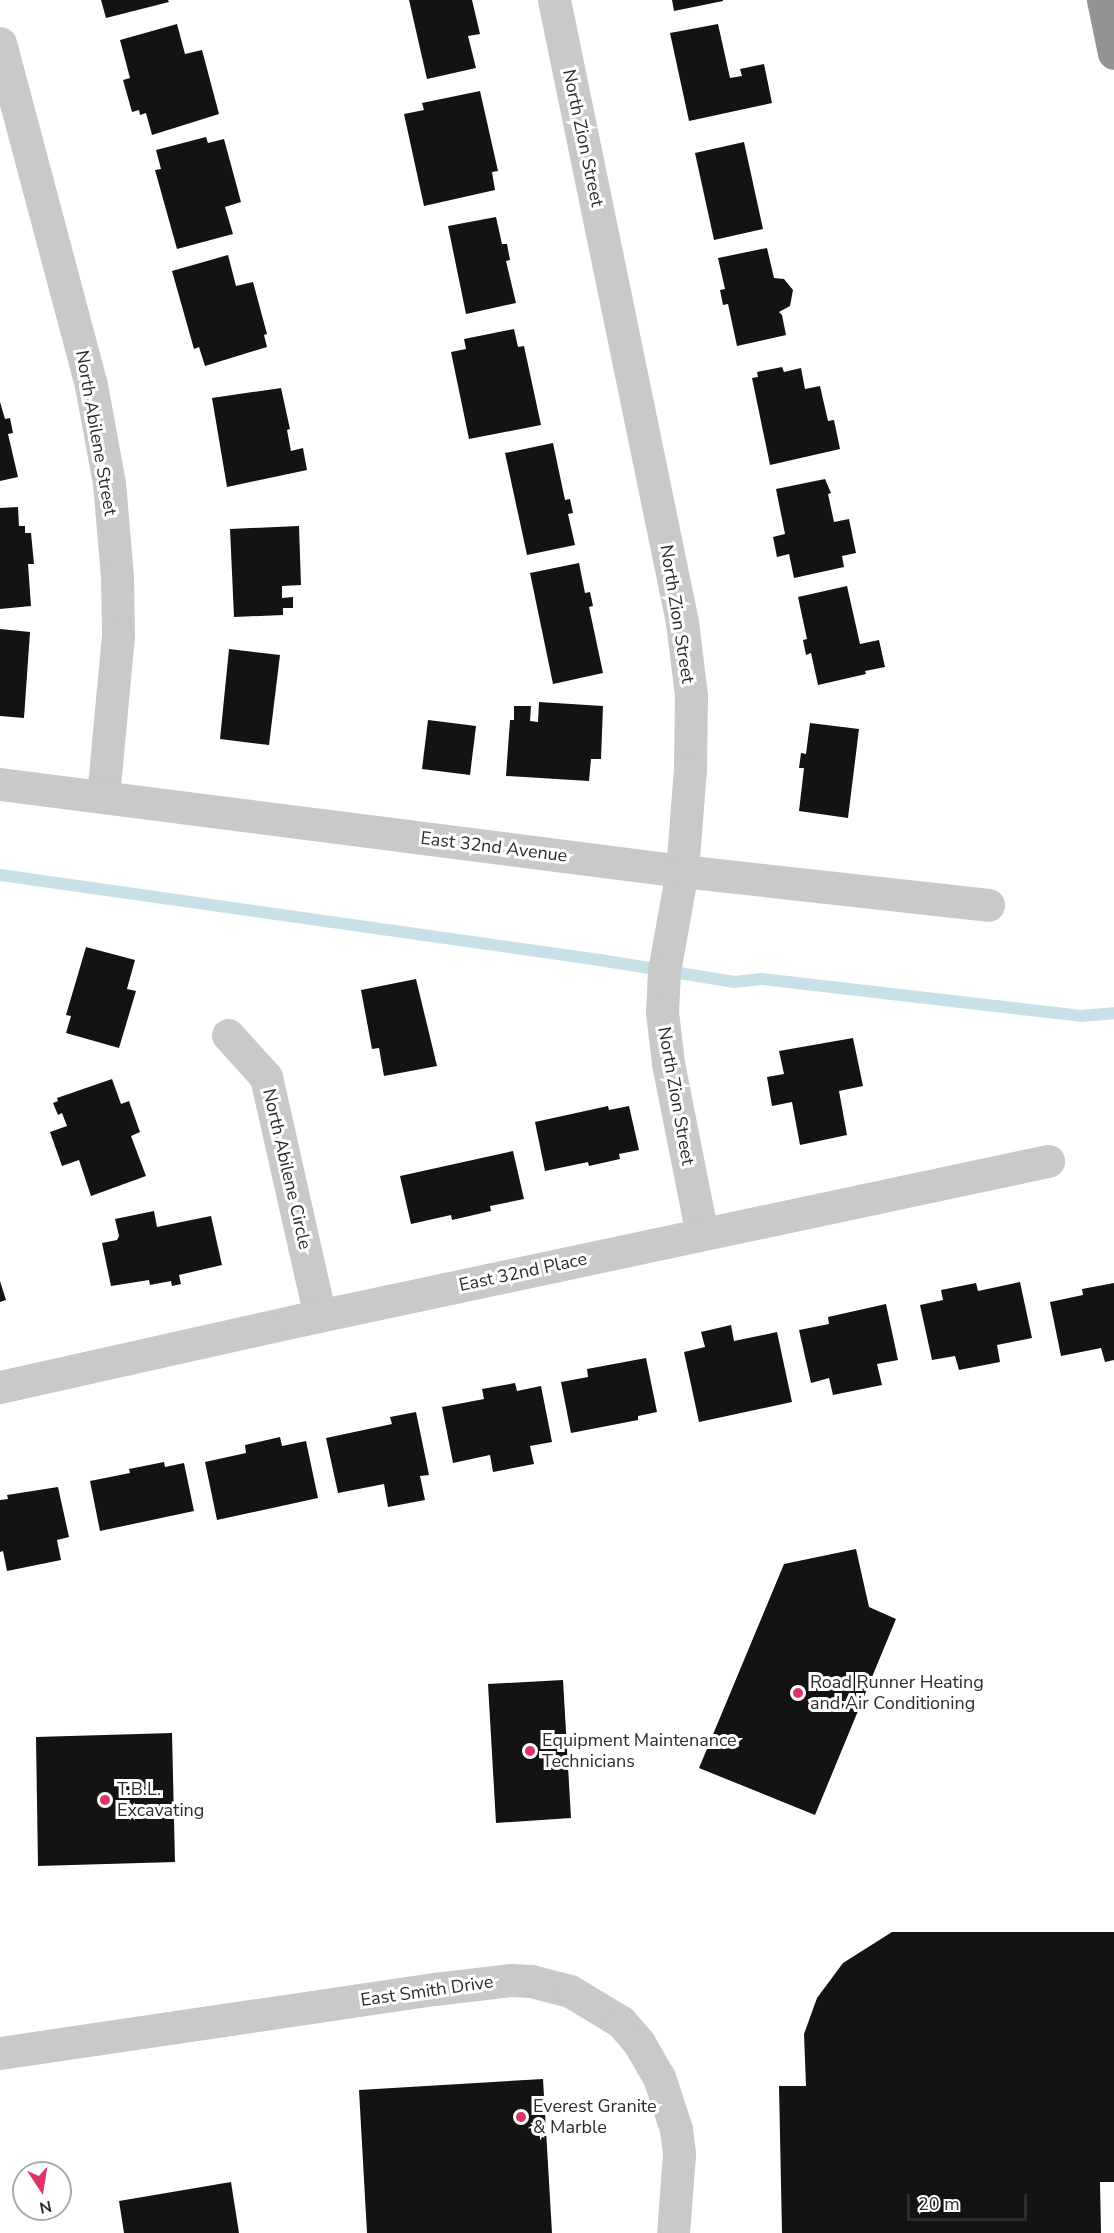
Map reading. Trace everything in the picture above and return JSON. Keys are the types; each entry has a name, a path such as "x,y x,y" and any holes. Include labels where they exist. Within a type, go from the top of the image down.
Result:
{"highway":[{"path":"1103,0 1114,53"}],"street":[{"name":"North Zion Street","path":"554,0 682,622 691,695 690,769 682,871 666,961 662,1012 668,1063 702,1234"},
{"name":"North Abilene Street","path":"0,44 91,386 109,483 117,576 118,635 103,796"},
{"name":"East 32nd Avenue","path":"0,784 682,871 988,905"},
{"name":"North Abilene Circle","path":"228,1035 266,1077 320,1316"},
{"name":"East 32nd Place","path":"0,1387 320,1316 1047,1161"},
{"name":"East Smith Drive","path":"0,2053 435,1989 511,1980 531,1981 570,1991 621,2022 639,2043 659,2077 676,2129 679,2154 673,2233"}],"building":[{"path":"101,0 168,0 169,2 106,18"},
{"path":"409,0 472,0 480,34 468,36 476,68 427,79"},
{"path":"672,0 723,0 723,1 674,11"},
{"path":"177,24 185,54 202,50 219,114 152,135 146,113 140,115 139,110 132,112 123,80 130,78 120,40"},
{"path":"718,24 730,78 742,76 740,69 764,64 772,103 689,121 670,33"},
{"path":"480,91 498,171 492,172 495,190 424,206 404,114 424,110 422,103"},
{"path":"206,137 208,143 224,139 241,202 225,207 233,234 177,249 155,170 161,169 156,150"},
{"path":"744,142 763,229 714,240 695,153"},
{"path":"496,217 502,244 507,244 510,260 506,261 516,303 466,314 448,226"},
{"path":"767,248 774,278 784,279 793,290 790,306 779,312 782,315 786,335 737,346 728,304 723,305 720,290 725,289 718,258"},
{"path":"228,255 236,286 253,282 267,334 264,335 267,347 205,366 199,347 194,349 172,271"},
{"path":"514,329 518,347 524,346 541,425 469,439 451,352 466,349 464,339"},
{"path":"782,367 784,372 801,368 805,389 820,386 828,421 834,420 840,449 770,465 752,378 758,377 757,372"},
{"path":"281,388 290,429 287,430 291,451 303,448 307,470 227,487 212,398"},
{"path":"0,402 5,419 10,418 13,433 8,434 18,477 0,481"},
{"path":"553,443 565,500 570,499 573,513 568,514 575,545 527,555 505,453"},
{"path":"825,479 831,493 828,494 834,522 849,519 856,553 842,556 844,567 794,578 789,554 777,557 773,537 785,534 776,489"},
{"path":"18,507 19,526 25,526 25,533 31,533 34,564 28,564 31,606 0,609 0,508"},
{"path":"299,526 301,585 282,586 282,598 293,597 293,608 283,608 283,615 234,617 230,529"},
{"path":"579,563 585,593 590,592 593,606 589,607 603,673 553,684 530,573"},
{"path":"847,586 860,644 879,640 885,667 865,671 866,674 818,685 811,653 806,655 803,640 807,639 798,597"},
{"path":"0,629 30,632 24,718 0,716"},
{"path":"229,649 280,655 269,745 220,739"},
{"path":"539,702 603,706 601,759 591,759 589,781 506,776 510,720 514,720 514,706 531,706 530,721 538,722"},
{"path":"428,720 476,726 470,775 422,769"},
{"path":"810,723 859,729 848,818 799,811 804,768 799,768 801,753 806,754"},
{"path":"86,947 135,960 127,989 136,991 119,1048 66,1033 71,1016 66,1015"},
{"path":"416,979 437,1066 384,1076 379,1048 372,1049 361,990"},
{"path":"853,1038 863,1086 839,1091 847,1135 800,1145 792,1102 772,1106 767,1077 784,1074 779,1051"},
{"path":"112,1079 121,1104 129,1101 140,1132 131,1136 146,1176 91,1196 79,1160 62,1166 50,1132 67,1126 62,1113 58,1115 53,1103 58,1101 57,1098"},
{"path":"608,1106 609,1110 629,1106 639,1150 619,1154 620,1159 589,1166 588,1162 545,1171 535,1122"},
{"path":"513,1151 524,1199 490,1206 491,1211 452,1220 451,1215 411,1224 400,1176"},
{"path":"154,1211 157,1227 211,1216 222,1265 179,1275 181,1284 172,1286 171,1281 150,1285 149,1280 111,1286 102,1243 117,1240 119,1236 115,1219"},
{"path":"0,1281 6,1300 0,1302"},
{"path":"1020,1282 1032,1338 997,1345 1000,1362 959,1370 955,1356 932,1360 920,1305 943,1300 941,1290 976,1283 978,1291"},
{"path":"1114,1283 1114,1360 1105,1362 1101,1348 1061,1356 1050,1302 1083,1295 1082,1289"},
{"path":"886,1304 898,1360 877,1364 882,1385 833,1395 829,1378 811,1383 799,1330 829,1324 828,1317"},
{"path":"731,1325 734,1341 777,1332 792,1402 699,1422 684,1352 705,1347 701,1332"},
{"path":"646,1358 657,1412 638,1416 638,1420 571,1433 561,1382 588,1377 587,1369"},
{"path":"515,1383 517,1391 541,1386 552,1442 530,1446 534,1464 493,1472 490,1455 453,1463 442,1407 484,1399 482,1389"},
{"path":"416,1412 429,1475 420,1476 425,1500 388,1507 384,1484 338,1493 326,1438 392,1424 390,1417"},
{"path":"280,1437 282,1446 306,1441 318,1498 217,1520 205,1462 246,1453 245,1445"},
{"path":"164,1462 165,1467 184,1463 194,1511 100,1531 90,1481 130,1473 129,1469"},
{"path":"58,1487 69,1537 57,1540 61,1560 7,1571 3,1551 0,1552 0,1500 8,1499 7,1495"},
{"name":"Road Runner Heating and Air Conditioning","path":"856,1549 869,1607 896,1619 815,1815 699,1768 784,1564"},
{"name":"Equipment Maintenance Technicians","path":"563,1680 571,1818 496,1823 488,1684"},
{"name":"T.B.L. Excavating","path":"172,1733 175,1862 38,1866 36,1737"},
{"path":"892,1932 1114,1932 1114,2182 1100,2182 1101,2233 782,2233 779,2086 806,2086 804,2034 817,1998 843,1963"},
{"path":"543,2079 552,2233 367,2233 359,2090"},
{"path":"231,2182 239,2233 124,2233 119,2201"}],"waterway":[{"path":"0,875 600,960 734,982 762,979 1081,1016 1114,1013"}],"place":[{"name":"Road Runner Heating and Air Conditioning","path":"798,1693"},
{"name":"Equipment Maintenance Technicians","path":"530,1751"},
{"name":"T.B.L. Excavating","path":"105,1800"},
{"name":"Everest Granite & Marble","path":"521,2117"}]}
